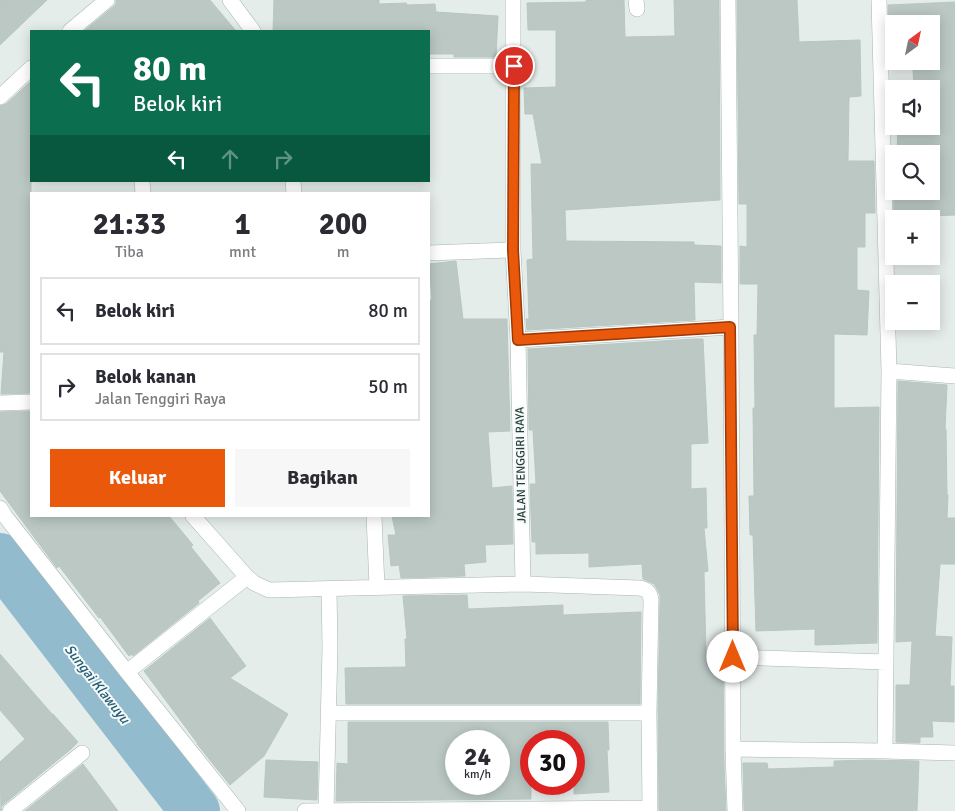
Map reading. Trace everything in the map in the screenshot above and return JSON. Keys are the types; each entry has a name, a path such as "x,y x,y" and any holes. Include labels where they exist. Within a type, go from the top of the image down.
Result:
{"street":[{"path":"71,30 107,0"},
{"path":"230,0 252,30"},
{"name":"JALAN TENGGIRI RAYA","path":"513,0 513,250 518,340 523,584"},
{"path":"728,0 735,811"},
{"path":"879,0 889,371 885,751"},
{"path":"430,66 514,66"},
{"path":"0,97 30,69"},
{"path":"430,253 513,250"},
{"path":"518,340 730,327"},
{"path":"889,371 955,376"},
{"path":"0,403 30,402"},
{"path":"0,508 238,811"},
{"path":"194,517 254,583 269,590 523,584 639,588 648,591 651,600 650,809 304,811"},
{"path":"374,517 377,587"},
{"path":"127,672 248,577"},
{"path":"326,811 330,647 329,589"},
{"path":"733,657 886,662"},
{"path":"328,712 649,713"},
{"path":"733,749 955,753"},
{"path":"10,811 82,752"}],"building":[{"path":"0,0 47,0 0,45"},
{"path":"116,0 210,0 235,30 85,30 116,4"},
{"path":"274,0 379,0 379,4 435,4 436,12 498,16 496,57 454,57 454,54 430,54 430,30 273,30"},
{"path":"586,0 624,0 625,37 675,36 674,0 719,0 720,200 565,210 566,241 694,242 694,245 721,246 721,283 694,282 695,320 527,330 526,319 529,319 527,260 533,259 531,164 542,164 533,114 525,114 524,88 556,87 556,30 528,30 527,3 586,2"},
{"path":"737,0 797,0 799,42 860,40 861,96 849,97 848,161 874,161 875,213 865,213 865,247 857,247 857,290 869,291 867,335 834,334 834,408 879,407 877,643 815,645 815,629 756,631 753,535 750,535 749,496 754,496 754,335 757,335 758,284 740,284 740,246 747,247 747,204 739,204"},
{"path":"955,2 955,215 940,216 940,210 894,210 894,200 940,200 940,145 897,145 898,135 940,135 940,80 914,80 913,70 940,70 940,15 889,15 888,5"},
{"path":"30,82 30,393 1,394 4,352 0,352 0,106 6,104"},
{"path":"456,261 463,319 507,319 510,431 488,432 492,488 512,486 513,544 485,545 486,562 464,564 465,576 401,578 399,565 391,566 388,535 396,535 392,517 430,517 430,300 432,300 430,264"},
{"path":"703,339 708,443 691,444 691,489 706,488 707,528 704,528 708,571 704,572 706,655 723,655 726,811 659,811 660,595 654,584 643,579 642,564 589,567 589,553 536,554 536,542 532,542 530,484 536,484 533,430 529,430 528,349"},
{"path":"898,381 947,385 945,429 948,495 947,518 955,518 955,564 940,564 935,636 952,637 950,686 954,686 954,722 932,721 933,737 920,737 920,743 896,742 896,685 910,685 912,641 896,642"},
{"path":"30,411 30,517 170,517 193,545 191,547 220,583 198,601 199,603 133,656 132,654 129,656 59,566 57,568 0,491 0,412"},
{"path":"467,595 468,609 563,605 563,615 641,612 640,704 346,704 345,668 406,667 405,639 407,639 403,596"},
{"path":"210,618 246,666 230,678 288,714 264,756 230,785 197,744 144,671"},
{"path":"0,654 78,742 4,804 1,807 1,811 0,762 25,739 0,710"},
{"path":"348,722 608,722 609,792 585,793 585,730 520,730 520,795 531,795 531,799 336,801 337,763 348,764"},
{"path":"266,760 318,762 317,800 264,797"},
{"path":"834,761 919,761 917,811 744,811 743,763 767,763 768,769 834,767"},
{"path":"83,764 118,811 25,811"}],"waterway":[{"name":"Sungai Klawuyu","path":"0,558 195,811"}],"route":[{"path":"514,66 513,250 518,340 730,327 733,657"}]}
